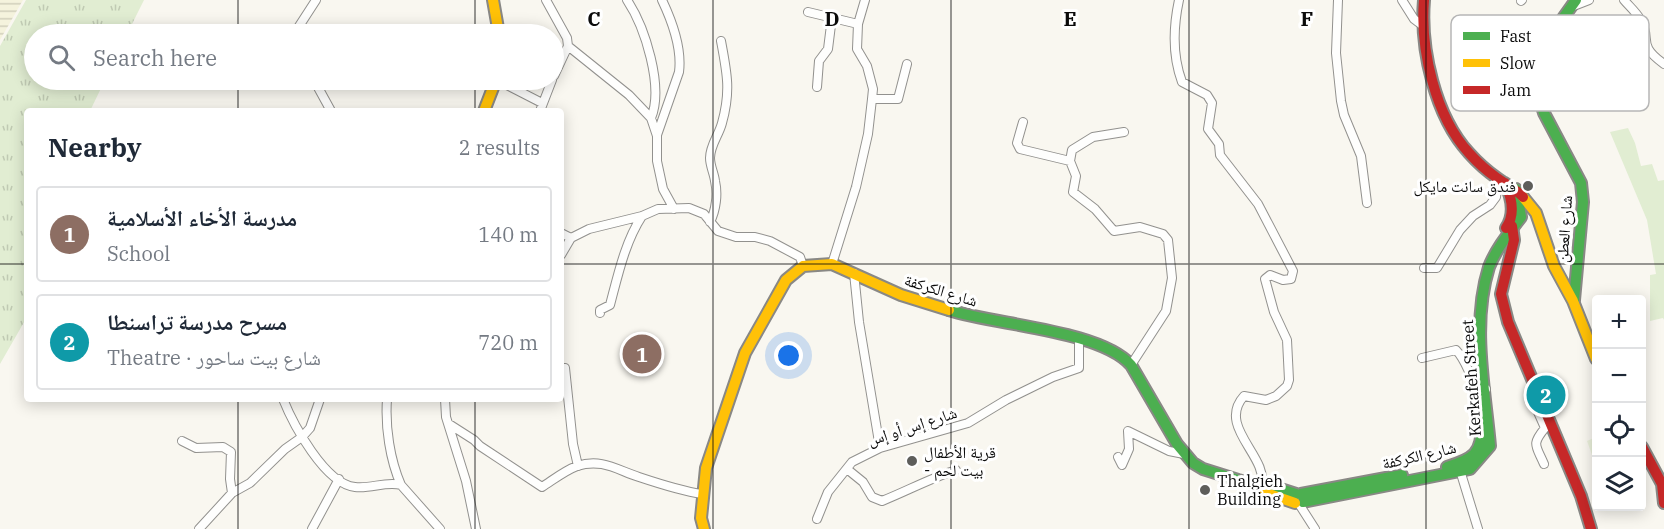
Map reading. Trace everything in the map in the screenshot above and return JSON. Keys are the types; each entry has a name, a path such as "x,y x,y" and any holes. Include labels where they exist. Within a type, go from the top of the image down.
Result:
{"street":[{"path":"300,24 316,0"},
{"path":"493,0 497,24"},
{"path":"546,0 559,24"},
{"path":"627,0 650,50 655,88 654,112 651,118"},
{"path":"657,136 679,72 680,62 673,29 662,0"},
{"path":"832,264 856,187 868,134 873,88 867,66 857,50 858,24 865,0"},
{"path":"1179,0 1174,40 1176,64 1182,82 1207,95 1212,103 1208,129 1219,144 1220,155 1258,204 1293,271 1291,279 1270,275 1265,279 1274,312 1287,340 1289,374 1287,386 1276,396 1266,400 1244,396 1237,409 1239,433 1254,456 1263,480 1262,486"},
{"path":"1338,0 1336,53 1341,101 1344,115 1361,156 1367,203"},
{"path":"1402,0 1414,19 1422,25"},
{"path":"1424,0 1422,25 1436,94 1452,128 1468,152 1502,181 1516,189 1536,213 1554,266 1574,301 1592,349"},
{"path":"1573,3 1589,0"},
{"path":"1624,0 1637,15"},
{"path":"808,12 858,24"},
{"path":"817,87 819,61 828,50 832,17"},
{"path":"564,33 568,46 564,55"},
{"path":"710,222 715,213 716,182 710,159 728,102 728,77 721,41"},
{"path":"568,46 629,95 651,118 657,136 657,161 663,189 674,208"},
{"path":"1649,52 1664,64"},
{"path":"872,99 898,99 907,64"},
{"path":"319,90 329,108"},
{"path":"485,108 492,90"},
{"path":"513,90 541,107 548,90"},
{"name":"شارع العطن","path":"1543,111 1581,183 1583,202 1574,301"},
{"path":"1023,122 1017,143 1020,150 1070,161"},
{"path":"1124,132 1093,137 1072,150 1070,161 1076,176 1073,192 1095,209 1114,231 1140,227 1163,234 1168,240 1172,278 1166,311 1131,365"},
{"path":"1502,181 1511,200 1514,240 1501,294 1508,322 1581,496 1591,529"},
{"path":"1424,268 1437,268 1460,230 1473,216 1490,205 1496,197 1502,181"},
{"path":"1516,189 1521,208 1536,213"},
{"path":"564,250 571,238 589,229 642,216 658,209 689,208 704,214 718,231 736,237 755,237 770,241 800,257 803,266 786,280 745,353 706,468 702,494 704,529"},
{"name":"شارع الكركفة","path":"803,266 832,264 901,295 961,314 1047,330 1101,345 1123,356 1131,365 1184,454 1203,469 1262,486 1266,493 1299,500 1463,468 1475,454 1482,443 1482,389 1476,301 1494,245 1512,222 1515,211 1521,208"},
{"path":"600,313 600,310 610,305 634,228 642,216"},
{"path":"564,234 571,238"},
{"path":"854,273 859,322 880,448"},
{"name":"شارع إس أو إس","path":"817,519 828,492 852,462 880,448 968,423 1006,400 1053,377 1079,368 1079,339"},
{"path":"1422,358 1456,350 1462,356 1473,382 1482,389"},
{"path":"565,368 573,444 578,466"},
{"path":"1535,386 1530,394 1545,428 1535,443 1544,464"},
{"path":"284,402 302,437 321,465 339,479 352,487 368,488 393,483 401,485"},
{"path":"199,529 232,493 250,483 285,449 302,437 310,428 319,402"},
{"path":"387,402 388,430 401,485 440,529"},
{"path":"445,402 450,435 466,481 476,529"},
{"path":"449,424 542,488 559,475 578,466 595,463 608,464 637,477 702,494"},
{"path":"1118,457 1122,465 1129,449 1128,431 1169,451 1184,454"},
{"path":"182,441 196,448 223,447 231,452 232,493"},
{"path":"1646,455 1663,484 1664,503"},
{"path":"382,485 392,476 395,467"},
{"path":"1315,529 1299,500 1444,474 1463,468 1467,492 1478,529"},
{"path":"847,469 863,483 872,498 882,501 956,470"},
{"path":"1444,474 1458,481 1467,492"},
{"path":"312,529 339,479"}],"shaded area":[{"path":"0,0 23,0 0,40"}],"green space":[{"path":"26,0 144,0 132,24 24,24 24,90 100,90 91,108 24,108 24,322 0,364 0,46"},
{"path":"1628,128 1641,166 1652,164 1658,181 1664,180 1664,320 1663,318 1650,321 1650,275 1656,274 1647,220 1610,132"},
{"path":"1592,439 1592,455 1587,441"}],"traffic: fast":[{"path":"1565,15 1576,0"},
{"path":"1543,111 1581,183 1583,202 1574,300"},
{"path":"1303,502 1470,469 1490,446 1481,356 1481,311 1489,267 1499,247 1521,217 1516,189"},
{"path":"949,310 1072,336 1116,353 1131,365 1177,444 1193,463 1203,469 1238,480 1261,486 1268,485 1296,494"},
{"path":"1447,467 1470,458 1474,454 1480,443 1482,425"},
{"path":"1301,494 1402,475"}],"traffic: slow":[{"path":"493,0 497,24"},
{"path":"485,108 492,90"},
{"path":"1523,197 1536,213 1554,266 1573,301 1592,349"},
{"path":"704,529 701,518 706,468 745,353 786,280 803,266 832,264 901,295 949,310"},
{"path":"1261,486 1266,493 1295,503"}],"traffic: jam":[{"path":"1424,0 1423,19 1432,81 1447,120 1457,138 1475,160 1523,197"},
{"path":"1505,183 1512,206 1511,217 1506,228"},
{"path":"1512,226 1514,240 1501,294 1508,322 1581,496 1591,529"},
{"path":"1646,454 1662,484 1664,503"}],"place":[{"name":"فندق سانت مايكل","path":"1528,186"},
{"name":"مدرسة الأخاء الأسلامية","path":"642,354"},
{"name":"مسرح مدرسة تراسنطا","path":"1546,395"},
{"name":"قرية الأطفال - بيت لحم","path":"912,461"},
{"name":"Thalgieh Building","path":"1205,490"}]}
